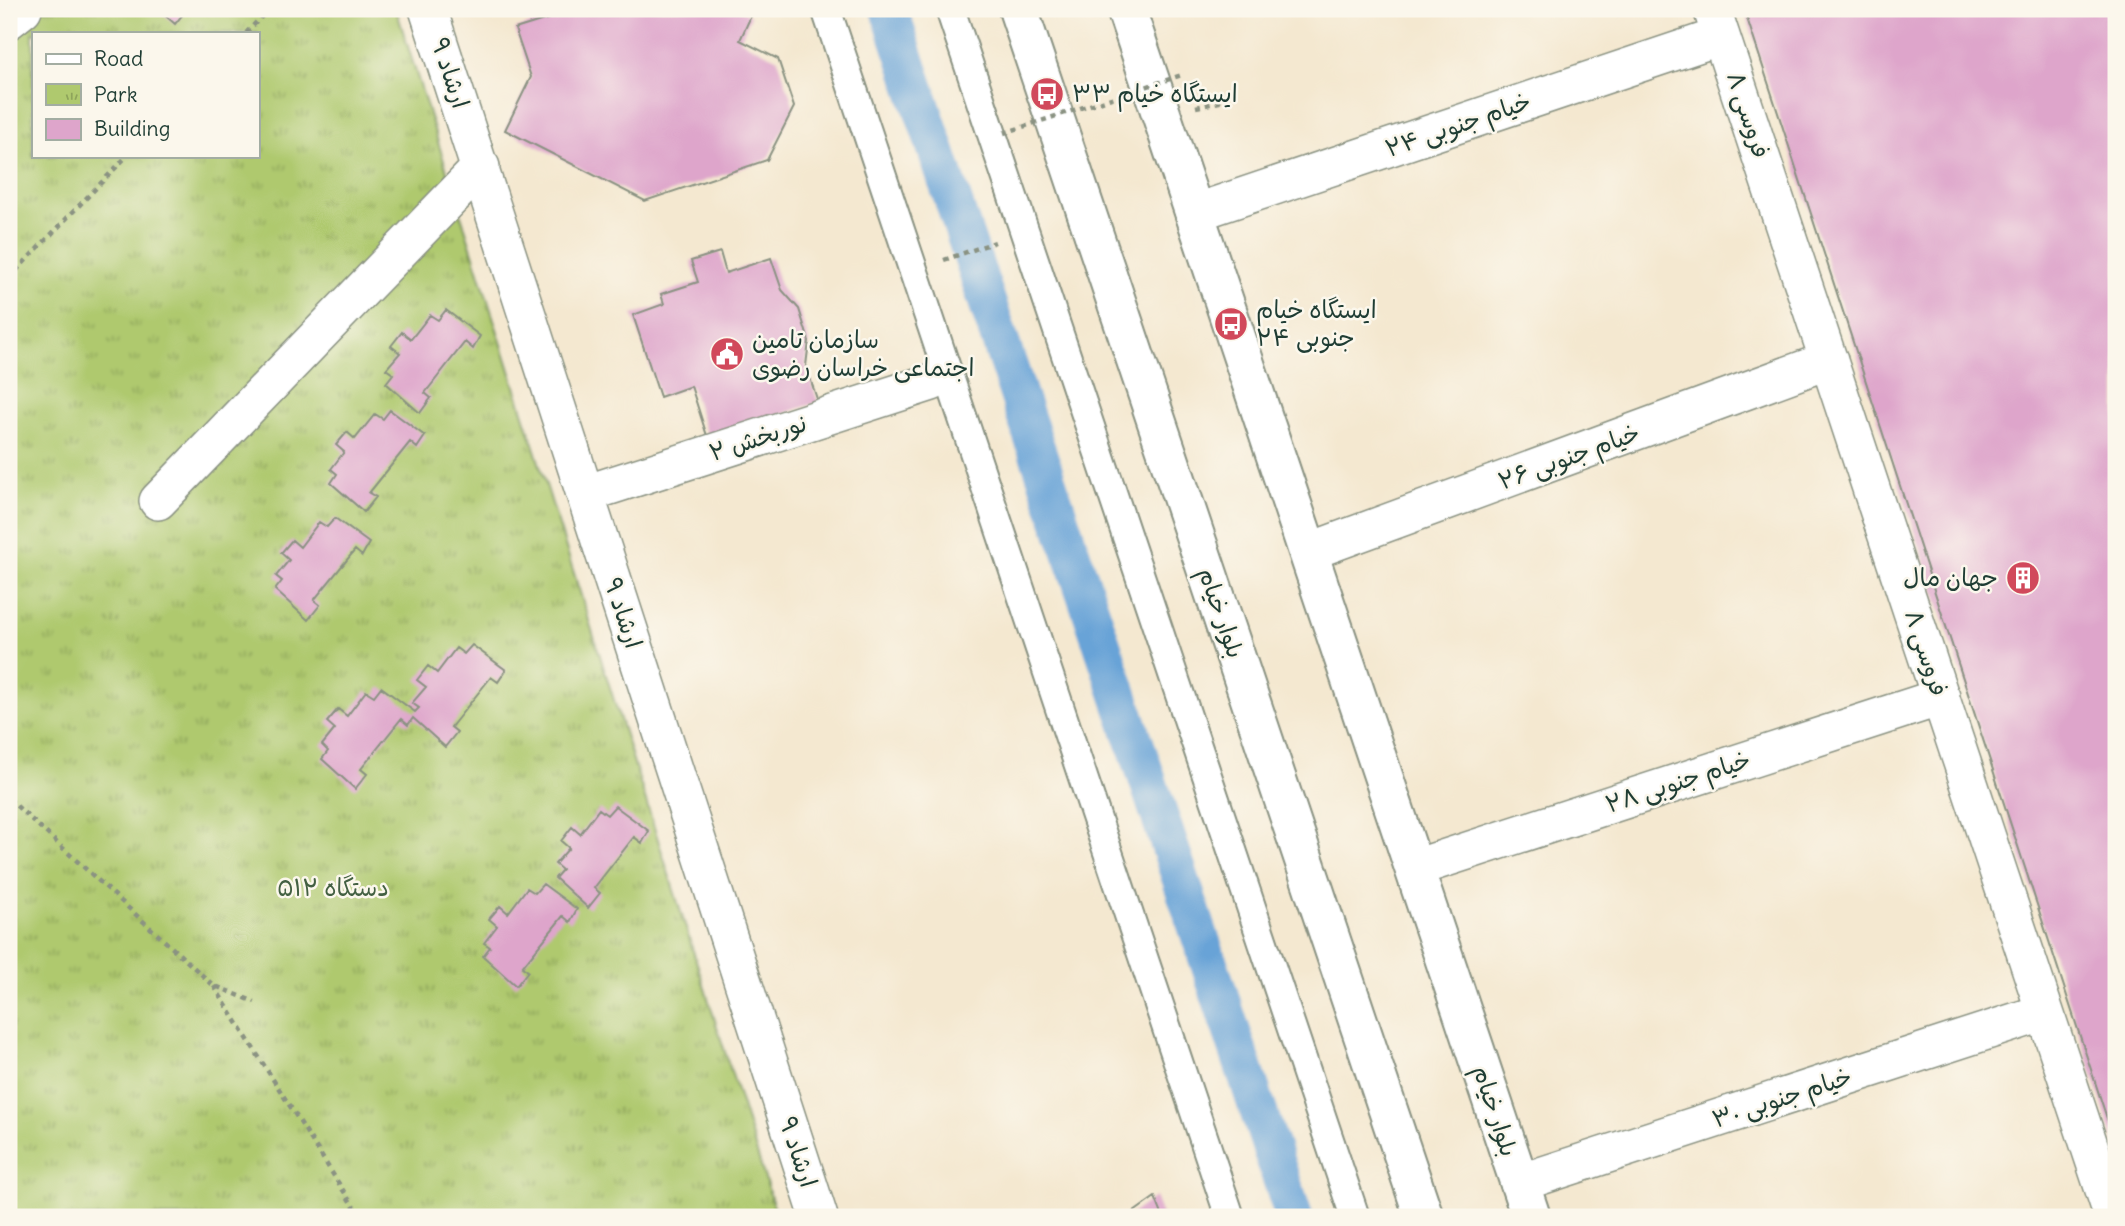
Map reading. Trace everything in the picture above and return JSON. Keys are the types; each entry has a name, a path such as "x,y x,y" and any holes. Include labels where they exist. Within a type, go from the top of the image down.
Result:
{"main road":[{"name":"بلوار خیام","path":"1018,9 1424,1217"},
{"name":"بلوار خیام","path":"1126,9 1525,1200"}],"street":[{"path":"9,20 23,9"},
{"name":"ارشاد ۹","path":"428,9 819,1217"},
{"path":"826,9 1230,1217"},
{"path":"950,9 1355,1217"},
{"name":"خیام جنوبی ۲۴","path":"1194,213 1717,22"},
{"name":"فروسی ۸","path":"1717,22 2113,1217"},
{"path":"158,501 481,167"},
{"name":"خیام جنوبی ۲۶","path":"1308,552 1829,360"},
{"name":"نوربخش ۲","path":"584,494 932,382"},
{"name":"خیام جنوبی ۲۸","path":"1415,868 1941,697"},
{"name":"خیام جنوبی ۳۰","path":"1525,1200 2045,1012"}],"path":[{"path":"247,32 270,9"},
{"path":"1004,133 1182,75"},
{"path":"1193,108 1229,100"},
{"path":"9,278 125,158"},
{"path":"913,270 1025,232"},
{"path":"9,799 213,985 360,1217"},
{"path":"213,985 255,1002"}],"green space":[{"name":"۵۱۲ دستگاه","path":"9,9 396,9 777,1217 9,1217"}],"building":[{"path":"158,9 187,9 175,24"},
{"path":"579,9 738,9 751,16 740,40 778,59 794,107 767,160 645,201 505,130 531,77 515,29"},
{"name":"جهان مال","path":"1744,9 2116,9 2116,1146"},
{"name":"سازمان تامین اجتماعی خراسان رضوی","path":"720,252 726,273 771,258 782,290 799,309 809,341 806,366 818,402 708,439 691,386 660,397 633,315 664,304 661,294 698,282 691,261"},
{"path":"446,310 480,336 473,349 465,342 425,393 431,398 420,413 386,383 393,374 386,369 400,353 391,346 402,332 411,339 430,315 438,320"},
{"path":"390,410 425,436 417,448 410,442 369,493 376,497 364,512 331,483 337,474 331,469 344,452 336,445 347,432 355,439 375,414 383,419"},
{"path":"335,518 369,543 362,556 355,550 314,600 320,605 308,620 275,590 282,581 276,576 289,560 281,553 292,540 300,547 319,522 327,527"},
{"path":"472,645 506,670 498,682 491,677 451,727 457,732 445,747 413,718 408,725 401,719 361,769 367,774 355,789 322,759 328,751 322,745 335,729 327,722 338,709 347,716 366,691 374,696 381,687 415,712 419,708 412,703 426,687 417,680 428,666 437,673 456,648 464,654"},
{"path":"615,806 649,831 642,843 634,837 594,888 600,893 588,908 555,878 562,870 555,864 569,848 561,841 572,827 580,834 599,809 607,815"},
{"path":"543,884 577,909 570,922 563,916 522,967 528,971 516,986 483,956 490,947 484,943 497,926 489,919 500,906 508,913 527,888 535,893"},
{"path":"1155,1197 1163,1217 1127,1217"}],"waterway":[{"path":"889,9 1294,1217"}],"place":[{"name":"ایستگاه خیام ۳۳","path":"1047,94"},
{"name":"ایستگاه خیام جنوبی ۲۴","path":"1231,324"},
{"name":"سازمان تامین اجتماعی خراسان رضوی","path":"727,354"},
{"name":"جهان مال","path":"2023,578"}]}
